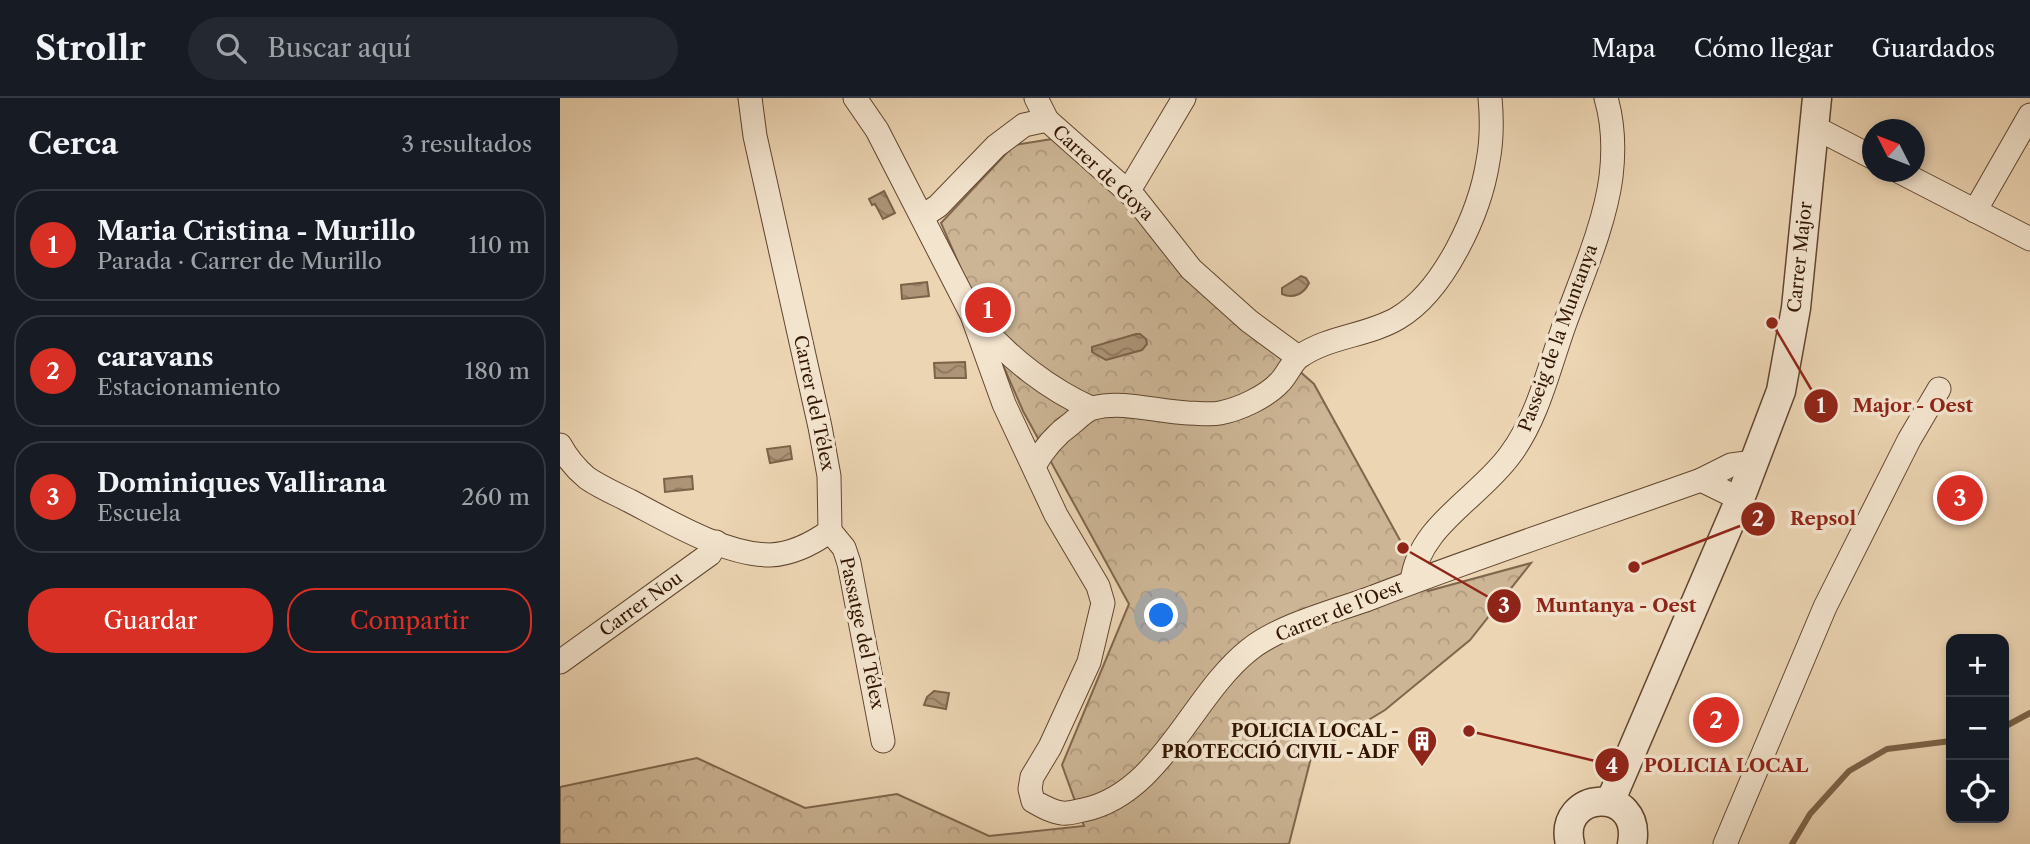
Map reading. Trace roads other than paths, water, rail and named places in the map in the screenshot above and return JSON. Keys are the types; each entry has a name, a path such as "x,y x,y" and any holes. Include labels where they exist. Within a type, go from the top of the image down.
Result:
{"street":[{"name":"Carrer del Télex","path":"750,98 755,136 829,476 830,531"},
{"path":"855,98 877,130 972,316 1004,404 1034,467"},
{"name":"Carrer de Goya","path":"1036,98 1047,120 1128,192 1154,220 1191,269 1249,321 1298,357"},
{"path":"1128,192 1184,98"},
{"path":"972,316 989,335 1043,379 1072,400 1091,408 1134,406 1175,412 1219,414 1250,403 1278,384 1298,357 1332,342 1377,328 1399,317 1429,293 1458,245 1482,191 1492,128 1490,98"},
{"name":"Passeig de la Muntanya","path":"1412,582 1419,551 1445,520 1498,470 1526,430 1608,196 1613,160 1606,98"},
{"name":"Carrer Major","path":"1610,802 1740,499 1786,374 1796,308 1817,98"},
{"path":"1975,211 2030,115"},
{"path":"923,216 938,206 996,146 1024,125 1047,120"},
{"path":"1814,127 1862,153"},
{"path":"1919,182 2030,239"},
{"path":"1725,844 1825,607 1909,440 1939,389"},
{"path":"1034,467 1046,445 1091,408"},
{"path":"560,445 570,462 589,480 662,518 716,542 755,553 785,554 814,543 830,531"},
{"name":"Carrer de l'Oest","path":"1034,467 1056,514 1089,568 1103,603 1088,662 1050,747 1032,777 1030,789 1033,801 1063,813 1106,803 1148,771 1226,672 1250,649 1286,630 1412,582 1701,480 1731,464 1754,462"},
{"path":"1701,480 1740,499"},
{"name":"Passatge del Télex","path":"830,531 844,548 849,563 883,741"},
{"name":"Carrer Nou","path":"560,662 710,554 716,542"},
{"path":"1570,844 1569,830 1572,820 1578,811 1595,801 1610,802 1626,812 1632,821 1632,844"}],"water":[{"path":"884,191 895,213 883,219 869,199"},
{"path":"1301,276 1309,283 1304,290 1294,296 1282,294 1282,288"},
{"path":"927,282 929,296 902,299 901,285"},
{"path":"1136,334 1146,339 1147,344 1142,350 1106,360 1092,352 1092,347"},
{"path":"965,362 966,378 935,378 934,363"},
{"path":"790,446 792,459 770,463 767,449"},
{"path":"692,476 693,489 665,492 664,479"},
{"path":"934,691 949,693 946,709 924,705 927,697"}],"waterway":[{"path":"2009,724 2030,713"},
{"path":"1792,844 1810,814 1849,771 1887,749 1946,742"}],"place":[{"name":"Maria Cristina - Murillo","path":"988,310"},
{"name":"Major - Oest","path":"1772,323"},
{"name":"Dominiques Vallirana","path":"1960,498"},
{"name":"Muntanya - Oest","path":"1403,548"},
{"name":"Repsol","path":"1634,567"},
{"name":"caravans","path":"1716,720"},
{"name":"POLICIA LOCAL","path":"1469,731"},
{"name":"POLICIA LOCAL - PROTECCIÓ CIVIL - ADF","path":"1422,768"}]}
